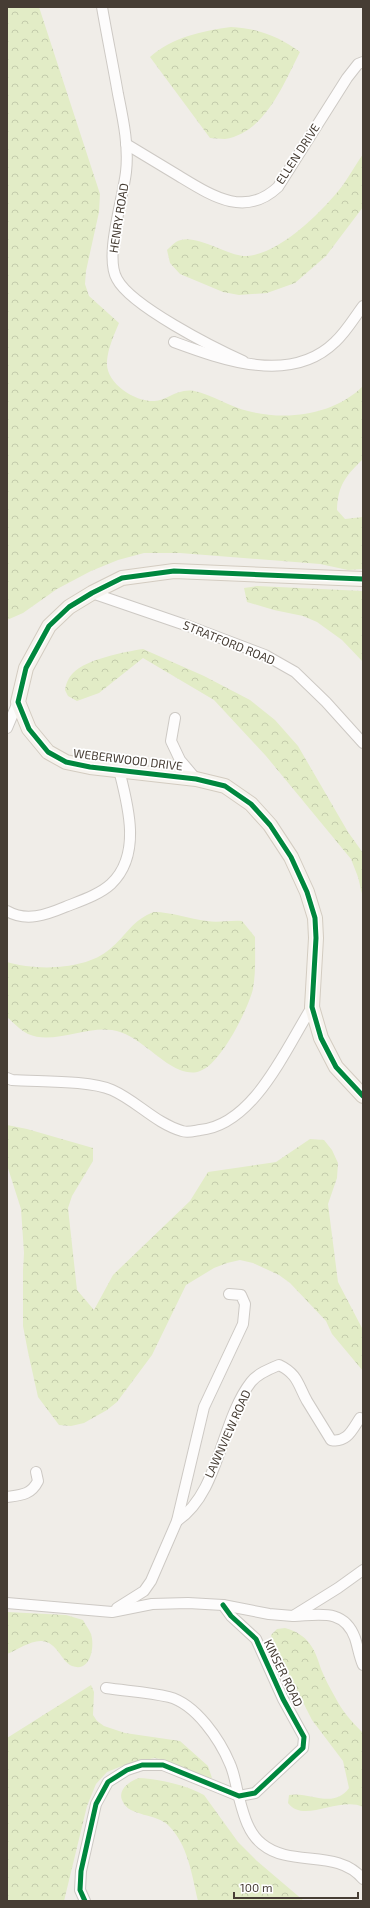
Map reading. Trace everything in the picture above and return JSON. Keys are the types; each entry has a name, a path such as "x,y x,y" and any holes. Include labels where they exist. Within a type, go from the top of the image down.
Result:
{"street":[{"name":"HENRY ROAD","path":"102,7 126,144 126,172 112,256 112,267 117,279 126,291 144,305 207,343 243,362"},
{"name":"ELLEN DRIVE","path":"126,144 217,198 236,203 256,201 269,196 278,187 347,78 358,64 363,62"},
{"path":"174,342 209,354 243,362 277,366 293,364 312,358 336,342 363,306"},
{"path":"7,728 18,702 26,668 37,645 49,626 69,607 92,593 122,578 174,571 363,579"},
{"name":"STRATFORD ROAD","path":"92,593 194,628 265,655 295,672 326,702 363,743"},
{"name":"WEBERWOOD DRIVE","path":"18,702 29,729 48,752 66,762 196,779 225,786 252,804 270,824 291,856 307,892 315,918 316,938 312,1007 321,1038 336,1067 363,1096"},
{"path":"175,718 171,741 180,760 196,779"},
{"path":"7,911 25,918 48,914 93,895 112,884 122,868 130,846 129,809 119,770"},
{"path":"7,1078 12,1080 94,1084 112,1090 157,1120 175,1129 184,1132 209,1129 226,1121 254,1099 269,1080 312,1007"},
{"name":"LAWNVIEW ROAD","path":"112,1612 144,1591 151,1580 176,1520 204,1407 243,1324 245,1304 241,1295 229,1294"},
{"name":"LAWNVIEW ROAD","path":"176,1520 188,1513 204,1488 241,1398 251,1381 265,1371 279,1365 287,1369 299,1382 306,1400 330,1440 338,1441 345,1439 360,1418"},
{"path":"7,1497 25,1495 34,1489 38,1481 36,1472"},
{"path":"293,1616 338,1588 363,1570"},
{"path":"7,1602 112,1612 152,1604 188,1603 223,1605 269,1614 293,1616 336,1616 346,1622 354,1636 363,1664"},
{"name":"KINSER ROAD","path":"223,1605 231,1616 248,1630 256,1639 283,1698 304,1737 303,1748 255,1793 239,1796"},
{"path":"106,1688 170,1697 194,1711 221,1746 231,1765 239,1796 253,1835 264,1846 282,1854 330,1860 346,1866 363,1879"},
{"path":"85,1901 80,1890 81,1871 96,1804 108,1782 127,1770 142,1765 164,1765 239,1796"}],"green space":[{"path":"7,7 39,7 100,194 99,212 86,271 85,284 89,296 119,323 107,361 111,377 122,389 138,398 145,400 158,401 182,391 194,391 248,411 278,415 294,415 324,409 338,404 363,386 363,459 344,481 339,493 337,510 345,519 363,517 363,569 348,570 320,564 180,553 144,553 118,560 91,571 57,589 23,613 7,620"},
{"path":"231,27 250,29 268,34 300,52 280,92 262,117 239,135 225,139 210,138 150,57 168,44 188,36"},
{"path":"363,154 363,207 326,256 295,283 267,293 239,295 223,292 180,274 170,263 167,250 176,242 183,239 201,242 230,253 247,256 273,248 300,230 324,207 343,185"},
{"path":"257,586 363,591 363,662 342,640 317,622 303,616 274,610 247,602 244,588"},
{"path":"143,649 204,676 250,700 275,720 298,746 348,832 363,853 363,898 358,877 351,859 266,756 214,700 143,658 99,693 77,701 68,696 65,690 68,681 71,675 79,668 106,657"},
{"path":"154,912 167,913 211,922 242,921 255,937 255,976 253,989 246,1009 225,1047 208,1066 195,1072 180,1070 171,1066 139,1042 121,1032 102,1029 58,1037 37,1037 25,1032 7,1017 7,962 32,967 61,967 88,961 100,956 110,949 140,919"},
{"path":"7,1125 27,1129 93,1148 93,1161 72,1196 68,1208 77,1290 94,1310 113,1275 190,1201 208,1172 276,1162 310,1139 324,1140 332,1150 338,1163 337,1178 328,1204 338,1282 363,1330 363,1371 332,1334 326,1321 290,1283 279,1275 253,1263 240,1260 214,1268 186,1285 152,1355 117,1402 107,1410 84,1423 71,1426 59,1425 38,1397 23,1326 24,1253 21,1209 7,1165"},
{"path":"7,1612 66,1615 83,1620 91,1634 92,1639 92,1651 90,1657 84,1666 72,1666 68,1664 55,1648 47,1642 42,1641 29,1644 7,1654"},
{"path":"285,1628 299,1634 309,1643 338,1702 355,1725 363,1733 363,1807 344,1805 312,1811 303,1811 295,1809 288,1803 289,1795 297,1794 329,1799 336,1798 349,1788 343,1761 312,1720 273,1643 271,1635 277,1629"},
{"path":"91,1685 94,1692 93,1715 97,1721 104,1726 125,1733 180,1741 208,1766 212,1778 194,1776 175,1765 161,1759 154,1758 122,1766 107,1772 96,1784 87,1806 64,1901 7,1901 7,1738"},
{"path":"139,1778 173,1783 204,1795 238,1842 257,1861 304,1901 198,1901 185,1851 175,1833 163,1821 137,1813 126,1807 121,1798 121,1794 125,1787 132,1781"}],"cycle path":[{"path":"363,579 174,571 122,578 92,593 69,607 49,626 26,668 18,702 29,729 48,752 66,762 90,767 196,779 225,786 251,804 270,825 291,857 307,892 315,918 316,938 312,1007 321,1038 336,1067 363,1096"},
{"path":"85,1901 80,1890 81,1871 96,1804 108,1782 127,1770 142,1765 163,1765 239,1796 255,1793 303,1748 304,1737 283,1699 256,1639 231,1616 223,1605"}]}
